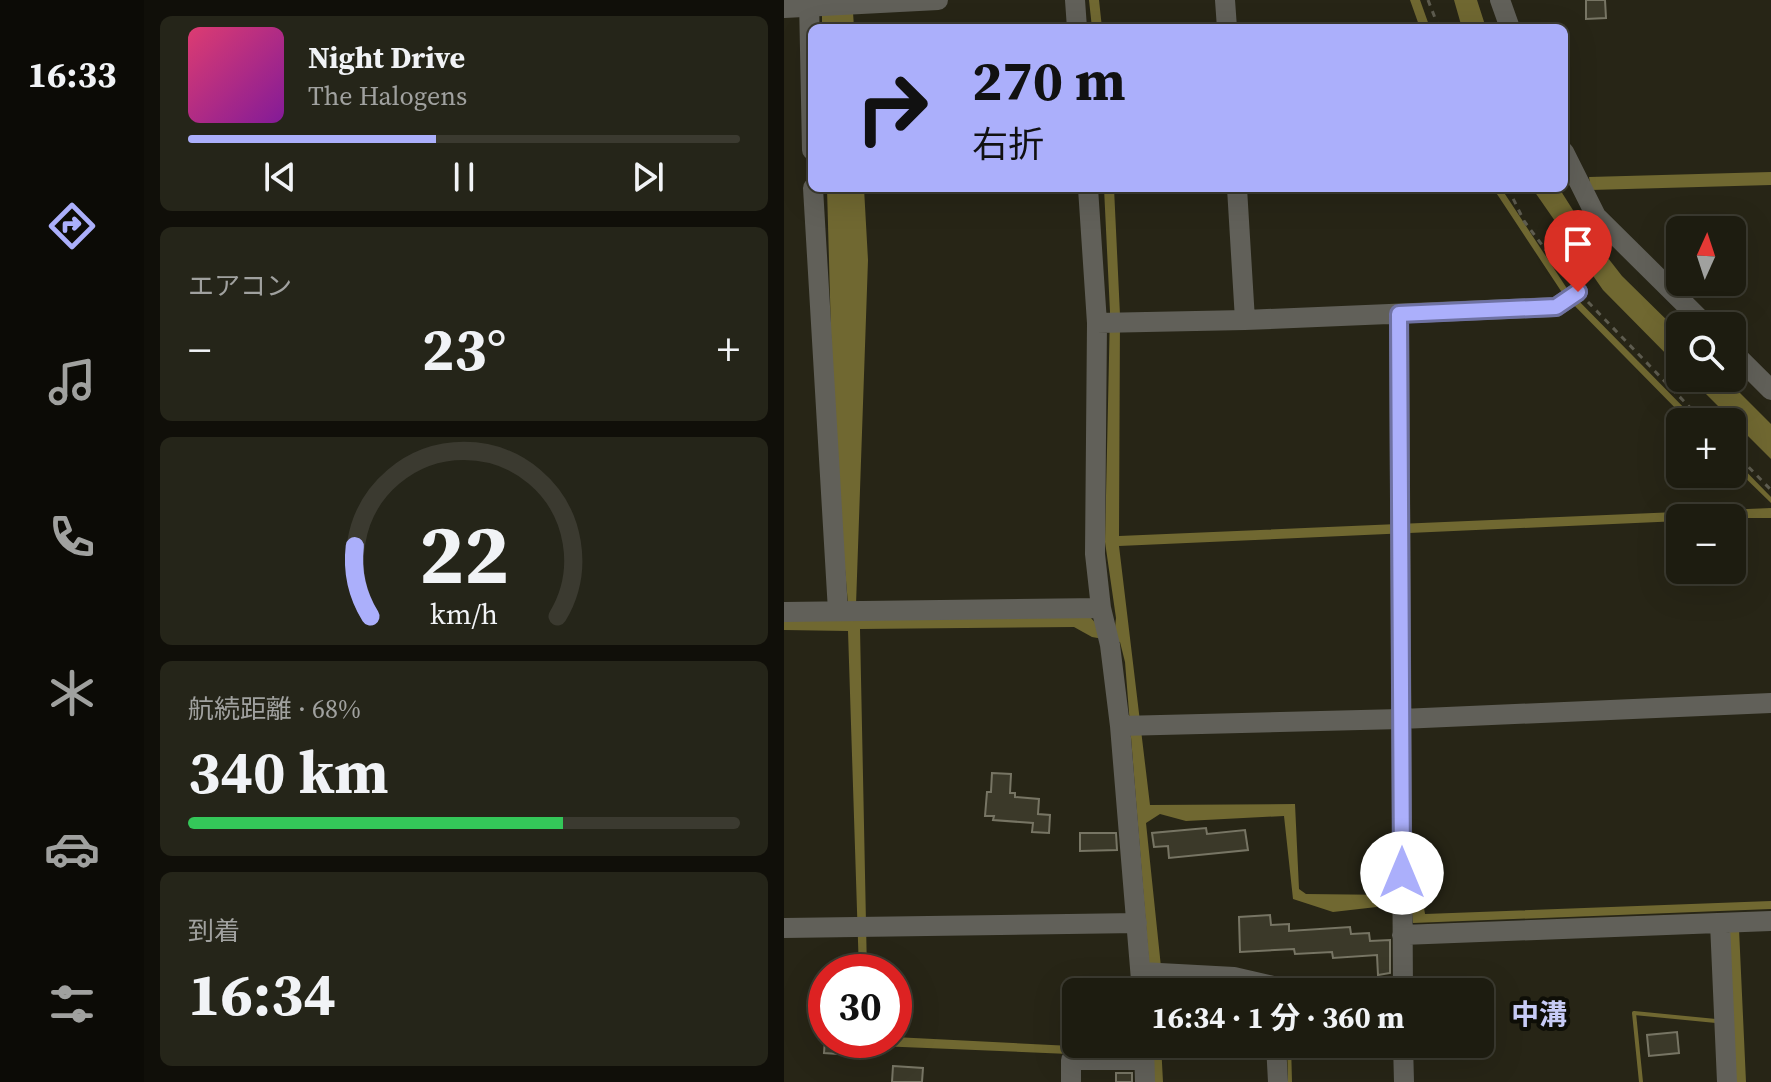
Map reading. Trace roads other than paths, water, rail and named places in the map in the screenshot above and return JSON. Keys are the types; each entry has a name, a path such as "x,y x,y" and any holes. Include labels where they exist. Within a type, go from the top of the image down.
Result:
{"street":[{"path":"784,8 813,4 938,0"},
{"path":"1075,0 1077,24"},
{"path":"1225,0 1227,24"},
{"path":"1500,0 1509,24"},
{"path":"813,4 813,24"},
{"path":"1568,160 1596,216 1693,312"},
{"path":"813,192 848,611"},
{"path":"1088,192 1097,323 1095,554 1120,726 1141,978"},
{"path":"1237,192 1245,320"},
{"path":"1097,323 1556,307 1578,292"},
{"path":"1399,314 1403,978"},
{"path":"1746,365 1771,390"},
{"path":"784,612 1103,616"},
{"path":"1120,726 1401,719 1771,703"},
{"path":"1402,935 1771,921"},
{"path":"784,928 1137,923"},
{"path":"1720,923 1727,1082"},
{"path":"1215,978 1237,978"},
{"path":"1071,1082 1071,1060 1089,1058"},
{"path":"1144,1058 1145,1082"},
{"path":"1277,1058 1278,1082"},
{"path":"1403,1058 1404,1082"}],"waterway":[{"path":"1641,1082 1634,1013 1716,1021"},
{"path":"1289,1058 1290,1082"}],"district":[{"name":"中溝","path":"1539,1014"}]}
